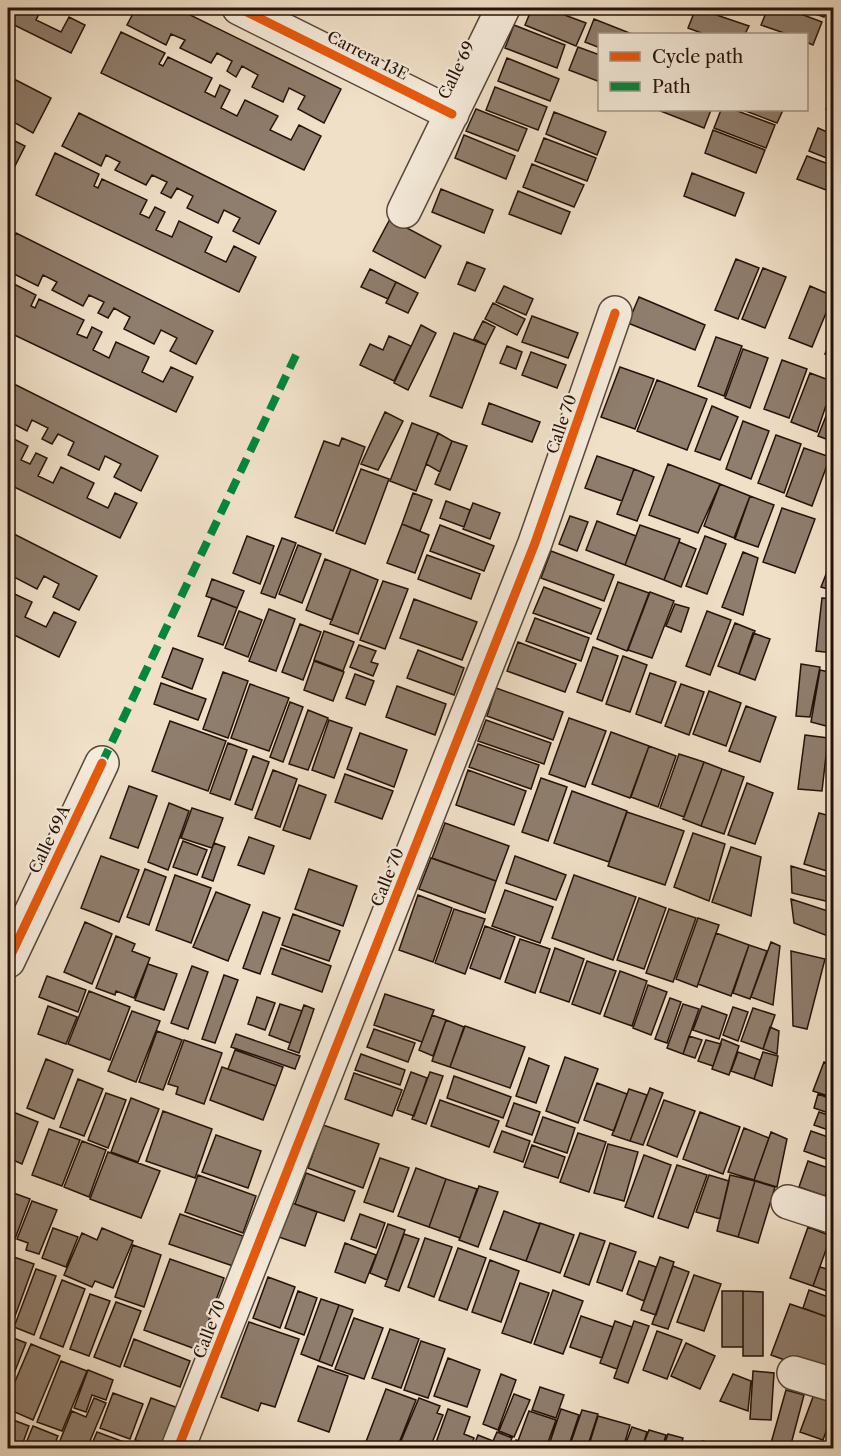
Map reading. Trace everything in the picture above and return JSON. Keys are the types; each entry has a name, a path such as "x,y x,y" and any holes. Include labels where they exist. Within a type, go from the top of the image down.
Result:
{"street":[{"name":"Carrera 13E","path":"239,8 452,114"},
{"name":"Calle 69","path":"405,211 503,8"},
{"name":"Calle 70","path":"178,1449 535,543 615,313"},
{"name":"Calle 69A","path":"8,961 102,763"},
{"path":"788,1202 834,1217"},
{"path":"794,1373 834,1385"}],"building":[{"path":"8,8 42,8 36,20 61,32 69,17 85,25 71,53 8,22"},
{"path":"136,8 176,8 341,89 324,123 298,109 305,96 289,88 283,102 252,87 258,75 242,66 236,77 227,71 232,61 217,53 211,63 180,48 185,40 171,34 166,45 127,25"},
{"path":"532,8 546,8 586,23 576,46 525,25"},
{"path":"639,8 659,8 657,14"},
{"path":"696,8 749,26 746,33 701,33 688,28"},
{"path":"768,8 785,8 822,22 813,45 808,43 808,33 784,33 761,25"},
{"path":"798,8 827,8 824,17"},
{"path":"594,19 629,33 598,33 598,47 585,42"},
{"path":"514,25 565,45 557,68 505,48"},
{"path":"121,32 165,53 159,64 163,66 168,57 212,78 205,92 215,97 220,85 230,90 221,108 237,116 245,100 278,116 270,130 291,140 299,125 321,136 304,170 101,73"},
{"path":"578,47 598,54 598,81 569,70"},
{"path":"507,58 559,79 550,101 498,81"},
{"path":"8,76 51,98 33,133 8,119 13,106 8,103"},
{"path":"495,87 547,107 538,130 486,110"},
{"path":"834,91 834,112 826,109"},
{"path":"476,109 527,129 518,151 466,131"},
{"path":"661,111 711,111 704,128"},
{"path":"721,111 738,111 775,125 766,148 714,128"},
{"path":"746,111 783,111 777,123"},
{"path":"554,112 606,132 597,155 546,134"},
{"path":"79,113 276,211 259,244 233,231 240,218 224,210 218,223 187,208 193,196 177,188 171,198 161,193 167,182 152,175 146,185 115,170 120,162 106,155 101,166 62,146"},
{"path":"818,128 834,135 834,161 809,151"},
{"path":"713,130 765,150 756,173 705,153"},
{"path":"464,135 515,156 506,179 455,158"},
{"path":"9,138 25,146 11,174 8,172"},
{"path":"544,138 596,158 587,181 535,161"},
{"path":"55,153 99,174 94,186 98,188 102,179 147,200 140,214 149,218 155,207 165,212 156,230 172,237 179,221 212,237 205,252 226,262 234,246 256,257 239,292 36,195"},
{"path":"807,156 834,166 834,193 797,179"},
{"path":"532,164 584,185 574,207 523,187"},
{"path":"692,173 744,193 735,216 684,196"},
{"path":"441,189 493,210 484,233 432,212"},
{"path":"518,191 570,212 561,234 509,214"},
{"path":"390,219 441,246 425,278 373,251"},
{"path":"16,233 213,331 196,364 170,351 177,338 161,330 154,344 124,329 130,317 114,308 108,318 98,313 104,302 89,295 83,306 52,290 57,282 43,275 38,286 8,271 8,249"},
{"path":"736,259 759,268 738,319 715,310"},
{"path":"467,262 485,269 475,291 458,284"},
{"path":"763,268 786,277 765,328 742,319"},
{"path":"370,269 396,282 388,299 361,287"},
{"path":"8,281 36,295 31,306 35,308 39,299 84,320 77,334 87,338 92,327 102,332 93,350 109,358 116,342 149,357 142,372 163,382 171,367 193,377 176,412 8,332"},
{"path":"396,282 418,293 408,313 386,303"},
{"path":"504,286 533,299 526,315 496,302"},
{"path":"810,286 833,296 812,347 789,338"},
{"path":"639,297 705,325 695,350 628,323"},
{"path":"493,303 525,319 517,335 485,319"},
{"path":"532,316 578,333 568,358 522,342"},
{"path":"483,321 495,327 486,345 474,339"},
{"path":"421,325 436,333 408,390 394,383"},
{"path":"834,332 834,357 825,354"},
{"path":"454,333 486,345 462,408 430,396"},
{"path":"389,336 411,346 394,381 360,365 370,344 383,350"},
{"path":"716,337 742,346 724,396 698,386"},
{"path":"507,346 522,352 516,369 500,363"},
{"path":"743,349 768,358 750,408 725,398"},
{"path":"531,352 566,365 557,388 522,375"},
{"path":"782,360 807,369 789,418 764,409"},
{"path":"620,367 654,379 635,429 601,417"},
{"path":"810,373 834,382 817,432 791,422"},
{"path":"657,380 707,399 687,450 637,431"},
{"path":"8,381 158,456 141,491 114,477 121,464 105,456 99,470 68,455 74,442 58,434 52,444 42,439 48,428 32,420 27,431 8,421"},
{"path":"834,396 834,442 818,436"},
{"path":"489,403 540,422 532,442 482,424"},
{"path":"712,406 738,417 720,460 695,451"},
{"path":"385,412 403,421 378,470 361,464"},
{"path":"743,421 769,431 751,479 726,469"},
{"path":"412,423 438,433 416,491 390,481"},
{"path":"438,433 452,441 440,472 426,464"},
{"path":"776,435 801,444 784,493 758,483"},
{"path":"8,436 28,446 21,460 30,464 36,453 47,458 38,476 53,483 61,467 94,483 87,498 108,508 115,493 137,503 120,538 8,484"},
{"path":"342,438 365,447 333,531 295,517 324,441 339,446"},
{"path":"452,441 467,446 450,490 435,484"},
{"path":"804,448 830,457 812,506 786,496"},
{"path":"597,456 634,469 622,501 585,488"},
{"path":"668,464 720,484 698,533 649,515"},
{"path":"361,469 389,479 365,544 336,533"},
{"path":"634,469 654,477 637,521 617,514"},
{"path":"720,484 750,496 734,538 704,526"},
{"path":"413,493 432,500 420,531 402,524"},
{"path":"750,496 774,505 758,547 735,539"},
{"path":"446,501 470,510 464,527 440,518"},
{"path":"473,503 500,513 490,539 463,529"},
{"path":"782,508 815,519 795,573 763,562"},
{"path":"570,516 588,522 577,551 559,544"},
{"path":"597,521 636,536 625,565 586,550"},
{"path":"402,524 429,535 415,573 387,563"},
{"path":"440,525 494,546 484,571 430,551"},
{"path":"640,525 680,539 664,580 625,565"},
{"path":"8,531 97,576 79,610 53,597 59,584 44,576 37,589 8,574 13,561 8,559"},
{"path":"247,536 274,546 260,584 233,573"},
{"path":"705,536 726,544 707,594 686,586"},
{"path":"282,538 296,543 275,598 261,593"},
{"path":"679,542 696,549 681,587 664,580"},
{"path":"298,545 321,554 302,603 279,594"},
{"path":"551,551 614,575 604,601 541,578"},
{"path":"743,552 758,558 743,615 722,607"},
{"path":"834,554 834,591 821,587"},
{"path":"427,555 480,574 471,599 418,579"},
{"path":"325,559 351,569 332,620 306,610"},
{"path":"351,569 378,580 358,634 330,624"},
{"path":"212,579 244,591 237,608 206,596"},
{"path":"383,581 408,589 385,649 360,640"},
{"path":"618,582 649,593 627,651 597,639"},
{"path":"544,587 601,609 591,634 533,613"},
{"path":"8,591 32,602 25,617 46,627 54,612 76,622 59,657 8,632"},
{"path":"650,592 674,601 652,658 628,650"},
{"path":"212,598 237,608 223,645 198,636"},
{"path":"822,598 834,599 834,653 816,651"},
{"path":"414,599 477,622 462,660 400,638"},
{"path":"675,604 689,608 681,632 666,626"},
{"path":"269,609 295,619 276,671 249,661"},
{"path":"239,611 262,620 248,657 225,648"},
{"path":"707,611 731,620 710,675 686,666"},
{"path":"535,618 589,638 581,661 526,641"},
{"path":"735,623 755,631 739,674 718,666"},
{"path":"300,624 321,632 303,680 282,672"},
{"path":"324,631 354,642 343,671 314,660"},
{"path":"753,633 770,639 755,680 739,674"},
{"path":"518,642 576,664 565,692 507,671"},
{"path":"359,645 376,651 371,662 378,664 373,676 350,667"},
{"path":"593,647 618,656 602,701 577,692"},
{"path":"173,648 203,659 192,689 162,677"},
{"path":"418,650 464,668 454,695 407,678"},
{"path":"623,656 647,665 630,712 606,704"},
{"path":"314,661 344,672 333,701 304,690"},
{"path":"801,664 820,667 810,717 796,716"},
{"path":"820,670 834,673 834,713 830,727 811,722"},
{"path":"223,672 248,681 228,738 203,729"},
{"path":"650,673 676,682 661,723 636,714"},
{"path":"355,674 374,681 365,705 346,698"},
{"path":"161,683 206,699 198,720 154,704"},
{"path":"250,684 289,698 269,751 231,738"},
{"path":"681,684 704,692 689,735 665,726"},
{"path":"397,686 446,704 435,735 386,717"},
{"path":"496,688 563,712 553,740 487,716"},
{"path":"709,691 741,703 726,746 693,734"},
{"path":"290,702 303,707 283,762 270,757"},
{"path":"746,706 776,717 760,762 729,751"},
{"path":"308,710 328,718 308,770 289,764"},
{"path":"569,718 606,731 585,787 549,774"},
{"path":"329,720 352,728 334,778 312,770"},
{"path":"486,720 551,743 544,764 478,741"},
{"path":"170,721 226,741 208,791 152,771"},
{"path":"611,732 649,746 630,798 592,784"},
{"path":"360,733 407,750 394,787 347,769"},
{"path":"805,735 828,738 822,791 798,789"},
{"path":"228,743 247,750 230,800 210,793"},
{"path":"832,743 834,791 829,791"},
{"path":"478,744 539,765 531,789 469,767"},
{"path":"649,746 676,756 658,807 631,797"},
{"path":"679,754 704,762 684,817 660,808"},
{"path":"253,756 269,762 252,810 235,804"},
{"path":"704,762 722,769 701,826 683,819"},
{"path":"722,769 744,777 724,834 701,826"},
{"path":"273,770 297,779 280,827 255,818"},
{"path":"468,770 526,791 514,825 456,805"},
{"path":"345,774 393,791 382,819 335,802"},
{"path":"541,778 567,787 548,841 522,832"},
{"path":"747,783 773,793 755,844 728,835"},
{"path":"299,785 326,795 310,839 283,830"},
{"path":"129,786 157,796 138,848 110,838"},
{"path":"572,791 627,811 609,862 554,843"},
{"path":"169,803 189,811 168,870 148,862"},
{"path":"192,808 223,818 212,848 181,838"},
{"path":"627,812 684,831 665,885 608,866"},
{"path":"819,813 834,817 834,849 827,871 804,864"},
{"path":"445,823 509,846 496,881 432,858"},
{"path":"693,833 725,844 709,901 674,887"},
{"path":"249,837 274,846 264,874 238,865"},
{"path":"183,841 207,850 197,875 173,867"},
{"path":"214,843 225,847 213,881 202,877"},
{"path":"731,847 761,857 751,916 712,902"},
{"path":"101,856 139,870 119,922 81,908"},
{"path":"515,856 566,875 556,900 506,883"},
{"path":"431,858 496,881 485,913 419,889"},
{"path":"791,866 834,879 834,903 792,893"},
{"path":"145,869 166,877 149,925 127,917"},
{"path":"309,869 357,886 343,926 295,909"},
{"path":"175,875 211,888 191,943 156,930"},
{"path":"574,875 636,897 613,960 552,938"},
{"path":"505,890 553,907 540,943 492,926"},
{"path":"216,892 250,905 228,961 193,947"},
{"path":"418,895 452,908 433,962 399,950"},
{"path":"639,898 666,908 644,969 617,960"},
{"path":"791,899 834,913 833,938 794,923"},
{"path":"454,909 485,919 465,974 435,963"},
{"path":"669,909 696,918 673,982 646,973"},
{"path":"263,912 280,918 260,974 243,968"},
{"path":"293,914 340,931 329,961 282,945"},
{"path":"698,918 719,925 697,987 676,979"},
{"path":"85,922 112,934 92,984 64,972"},
{"path":"485,926 515,937 500,979 470,968"},
{"path":"716,933 749,945 731,996 698,984"},
{"path":"116,936 135,944 132,951 150,958 134,998 116,991 115,995 96,988"},
{"path":"520,939 550,949 535,993 505,982"},
{"path":"771,942 780,946 773,1005 751,997"},
{"path":"749,945 767,951 750,999 733,993"},
{"path":"281,948 331,966 322,992 272,974"},
{"path":"555,948 584,959 569,1002 540,992"},
{"path":"791,951 825,959 807,1029 793,1026"},
{"path":"587,961 616,971 600,1014 572,1004"},
{"path":"148,964 177,974 164,1010 135,1000"},
{"path":"192,966 208,972 188,1029 171,1023"},
{"path":"620,971 647,981 632,1026 604,1016"},
{"path":"224,975 238,980 215,1043 202,1039"},
{"path":"47,976 86,990 78,1012 39,997"},
{"path":"648,985 667,992 651,1035 633,1028"},
{"path":"89,991 130,1007 110,1060 68,1044"},
{"path":"385,994 434,1010 422,1042 374,1025"},
{"path":"257,997 275,1003 265,1030 248,1024"},
{"path":"670,998 681,1002 667,1043 655,1039"},
{"path":"280,1004 302,1011 290,1043 269,1035"},
{"path":"683,1004 699,1009 683,1054 667,1048"},
{"path":"304,1005 314,1009 299,1053 288,1049"},
{"path":"48,1006 77,1017 66,1044 38,1034"},
{"path":"702,1006 727,1015 719,1039 693,1030"},
{"path":"733,1007 748,1012 738,1041 723,1035"},
{"path":"753,1008 775,1015 763,1049 741,1041"},
{"path":"132,1011 160,1021 136,1082 108,1071"},
{"path":"432,1015 446,1020 433,1056 419,1050"},
{"path":"446,1020 464,1027 450,1067 432,1061"},
{"path":"465,1026 525,1047 510,1088 450,1067"},
{"path":"770,1027 779,1031 777,1054 763,1049"},
{"path":"374,1029 415,1043 408,1062 367,1047"},
{"path":"157,1031 182,1040 163,1090 139,1082"},
{"path":"236,1034 300,1056 295,1069 231,1047"},
{"path":"689,1036 702,1040 695,1058 683,1054"},
{"path":"722,1039 739,1046 729,1075 712,1069"},
{"path":"184,1040 222,1053 204,1104 176,1094 178,1087 168,1084"},
{"path":"706,1040 721,1044 713,1066 698,1061"},
{"path":"235,1050 283,1067 276,1086 228,1069"},
{"path":"738,1052 760,1060 754,1079 731,1071"},
{"path":"763,1052 778,1056 772,1086 754,1079"},
{"path":"361,1054 405,1070 400,1085 355,1070"},
{"path":"565,1057 598,1069 578,1123 546,1111"},
{"path":"529,1058 549,1066 536,1103 516,1096"},
{"path":"46,1059 73,1070 54,1119 27,1108"},
{"path":"824,1062 834,1066 834,1098 813,1091"},
{"path":"222,1067 276,1086 263,1120 210,1100"},
{"path":"411,1072 427,1078 414,1116 397,1110"},
{"path":"430,1072 443,1076 426,1124 412,1119"},
{"path":"354,1073 402,1090 392,1116 345,1099"},
{"path":"454,1076 511,1097 503,1118 447,1098"},
{"path":"78,1079 103,1089 84,1136 60,1127"},
{"path":"597,1083 627,1094 614,1131 584,1120"},
{"path":"650,1088 663,1093 643,1145 630,1141"},
{"path":"629,1089 647,1095 630,1141 612,1135"},
{"path":"106,1093 126,1100 108,1148 88,1140"},
{"path":"818,1094 834,1100 834,1115 814,1108"},
{"path":"131,1098 159,1109 138,1162 111,1152"},
{"path":"440,1100 499,1121 489,1147 431,1126"},
{"path":"664,1100 695,1111 677,1157 647,1145"},
{"path":"514,1103 540,1112 532,1135 506,1126"},
{"path":"8,1110 38,1122 22,1164 11,1159 8,1166"},
{"path":"163,1111 212,1129 195,1178 146,1161"},
{"path":"700,1112 740,1127 723,1174 683,1159"},
{"path":"819,1112 834,1117 834,1132 814,1125"},
{"path":"543,1117 575,1128 567,1153 534,1142"},
{"path":"323,1125 379,1144 363,1188 308,1168"},
{"path":"744,1128 769,1138 754,1180 728,1172"},
{"path":"49,1129 80,1140 62,1186 32,1175"},
{"path":"502,1131 530,1141 523,1162 494,1152"},
{"path":"811,1131 834,1139 834,1162 804,1151"},
{"path":"771,1132 787,1139 777,1187 754,1180"},
{"path":"578,1133 606,1142 589,1192 560,1182"},
{"path":"216,1135 261,1151 248,1188 202,1172"},
{"path":"82,1141 106,1150 89,1197 64,1187"},
{"path":"608,1144 638,1152 624,1201 594,1193"},
{"path":"532,1145 565,1157 558,1178 524,1167"},
{"path":"108,1152 160,1171 141,1218 90,1199"},
{"path":"644,1155 671,1165 653,1217 625,1207"},
{"path":"380,1158 409,1168 393,1212 364,1202"},
{"path":"808,1161 834,1170 825,1196 799,1187"},
{"path":"677,1165 707,1175 688,1228 658,1218"},
{"path":"416,1168 446,1179 429,1227 398,1216"},
{"path":"306,1173 355,1191 344,1221 295,1204"},
{"path":"198,1175 256,1196 243,1233 185,1212"},
{"path":"709,1175 729,1181 720,1219 696,1212"},
{"path":"730,1175 755,1181 738,1237 717,1231"},
{"path":"446,1179 477,1189 460,1238 429,1227"},
{"path":"755,1181 775,1187 758,1243 738,1237"},
{"path":"479,1186 498,1192 478,1247 459,1240"},
{"path":"8,1191 30,1199 10,1252 8,1251"},
{"path":"32,1201 57,1210 39,1254 26,1250 28,1243 17,1239"},
{"path":"292,1203 317,1212 305,1246 279,1237"},
{"path":"504,1211 540,1224 526,1261 490,1249"},
{"path":"180,1214 243,1236 233,1266 169,1244"},
{"path":"360,1214 385,1223 376,1248 351,1239"},
{"path":"540,1223 574,1235 560,1273 526,1261"},
{"path":"388,1224 405,1230 387,1280 370,1273"},
{"path":"808,1227 831,1236 813,1286 790,1278"},
{"path":"53,1228 78,1237 66,1267 42,1258"},
{"path":"102,1228 133,1241 113,1288 95,1281 92,1287 64,1275 82,1233 97,1240"},
{"path":"580,1233 605,1241 589,1285 564,1276"},
{"path":"404,1234 419,1239 399,1291 385,1286"},
{"path":"425,1238 452,1247 434,1297 408,1287"},
{"path":"345,1243 376,1255 365,1283 335,1272"},
{"path":"610,1243 636,1252 622,1291 597,1282"},
{"path":"133,1245 161,1255 144,1307 115,1297"},
{"path":"458,1248 486,1258 467,1310 439,1300"},
{"path":"11,1256 34,1264 14,1319 8,1316 8,1266"},
{"path":"660,1257 674,1262 656,1315 641,1310"},
{"path":"170,1259 224,1278 198,1350 144,1330"},
{"path":"490,1260 519,1271 501,1322 472,1312"},
{"path":"639,1261 656,1267 644,1301 627,1294"},
{"path":"673,1266 689,1272 668,1329 652,1324"},
{"path":"820,1267 834,1271 830,1292 813,1286"},
{"path":"36,1269 56,1276 34,1335 14,1327"},
{"path":"694,1275 721,1284 704,1331 677,1322"},
{"path":"268,1277 295,1287 280,1328 253,1318"},
{"path":"62,1280 85,1289 63,1347 40,1338"},
{"path":"520,1283 549,1293 531,1343 502,1333"},
{"path":"553,1290 583,1301 563,1354 534,1344"},
{"path":"809,1290 834,1299 827,1317 803,1308"},
{"path":"298,1291 317,1298 304,1335 285,1328"},
{"path":"722,1291 743,1291 743,1347 722,1347"},
{"path":"743,1291 763,1292 763,1356 743,1356"},
{"path":"90,1294 110,1301 89,1356 70,1349"},
{"path":"321,1299 339,1305 319,1361 301,1354"},
{"path":"116,1302 141,1311 120,1367 94,1357"},
{"path":"790,1304 834,1319 834,1362 829,1376 771,1355"},
{"path":"339,1305 353,1310 332,1366 319,1361"},
{"path":"581,1316 613,1327 602,1358 570,1347"},
{"path":"354,1318 383,1328 364,1379 335,1369"},
{"path":"615,1321 632,1327 617,1369 600,1363"},
{"path":"634,1321 649,1326 628,1383 614,1378"},
{"path":"249,1322 299,1339 275,1407 261,1403 258,1411 221,1397"},
{"path":"390,1329 419,1339 401,1388 372,1378"},
{"path":"657,1331 682,1340 667,1379 643,1370"},
{"path":"11,1337 26,1343 8,1389 8,1346"},
{"path":"134,1339 190,1361 180,1387 124,1366"},
{"path":"421,1341 445,1349 428,1398 404,1390"},
{"path":"686,1343 715,1356 700,1389 671,1376"},
{"path":"31,1344 60,1356 33,1420 8,1409 8,1398"},
{"path":"448,1358 480,1370 467,1407 434,1396"},
{"path":"61,1361 87,1371 62,1431 37,1422"},
{"path":"318,1366 348,1376 329,1432 298,1421"},
{"path":"88,1370 113,1380 106,1400 92,1395 86,1412 74,1408"},
{"path":"753,1371 774,1373 771,1420 750,1419"},
{"path":"501,1374 516,1380 498,1430 483,1424"},
{"path":"733,1374 751,1381 748,1411 720,1401"},
{"path":"540,1387 564,1395 556,1418 532,1410"},
{"path":"386,1389 416,1400 397,1448 364,1447"},
{"path":"816,1389 834,1395 834,1410 823,1440 800,1432"},
{"path":"786,1390 804,1395 790,1448 771,1443"},
{"path":"113,1393 143,1404 130,1439 100,1428"},
{"path":"514,1394 530,1400 514,1437 499,1431"},
{"path":"94,1398 106,1403 87,1448 57,1448 72,1411 86,1417"},
{"path":"151,1398 178,1408 162,1448 135,1440"},
{"path":"419,1398 440,1406 437,1413 443,1415 430,1448 398,1448"},
{"path":"448,1409 470,1417 464,1434 474,1438 471,1448 434,1448"},
{"path":"561,1409 579,1415 568,1448 548,1448"},
{"path":"582,1410 598,1414 587,1448 569,1448"},
{"path":"529,1411 556,1420 546,1448 518,1441"},
{"path":"598,1416 630,1425 623,1448 588,1448"},
{"path":"8,1418 29,1426 21,1448 8,1448"},
{"path":"33,1426 58,1436 53,1448 24,1448"},
{"path":"632,1427 647,1432 642,1448 624,1448"},
{"path":"649,1430 666,1435 662,1448 642,1448"},
{"path":"834,1430 834,1448 827,1448"},
{"path":"97,1432 140,1448 91,1446"},
{"path":"497,1432 512,1438 508,1448 473,1448 478,1435 493,1441"},
{"path":"668,1434 683,1438 680,1448 663,1448"},
{"path":"516,1440 536,1448 513,1448"},
{"path":"703,1441 726,1448 700,1448"},
{"path":"684,1442 693,1445 701,1442 699,1448 681,1448"}],"marked path":[{"path":"102,763 296,355"}],"cycle path":[{"path":"239,8 452,114"},
{"path":"178,1448 535,543 615,313"},
{"path":"8,961 102,763"}]}
